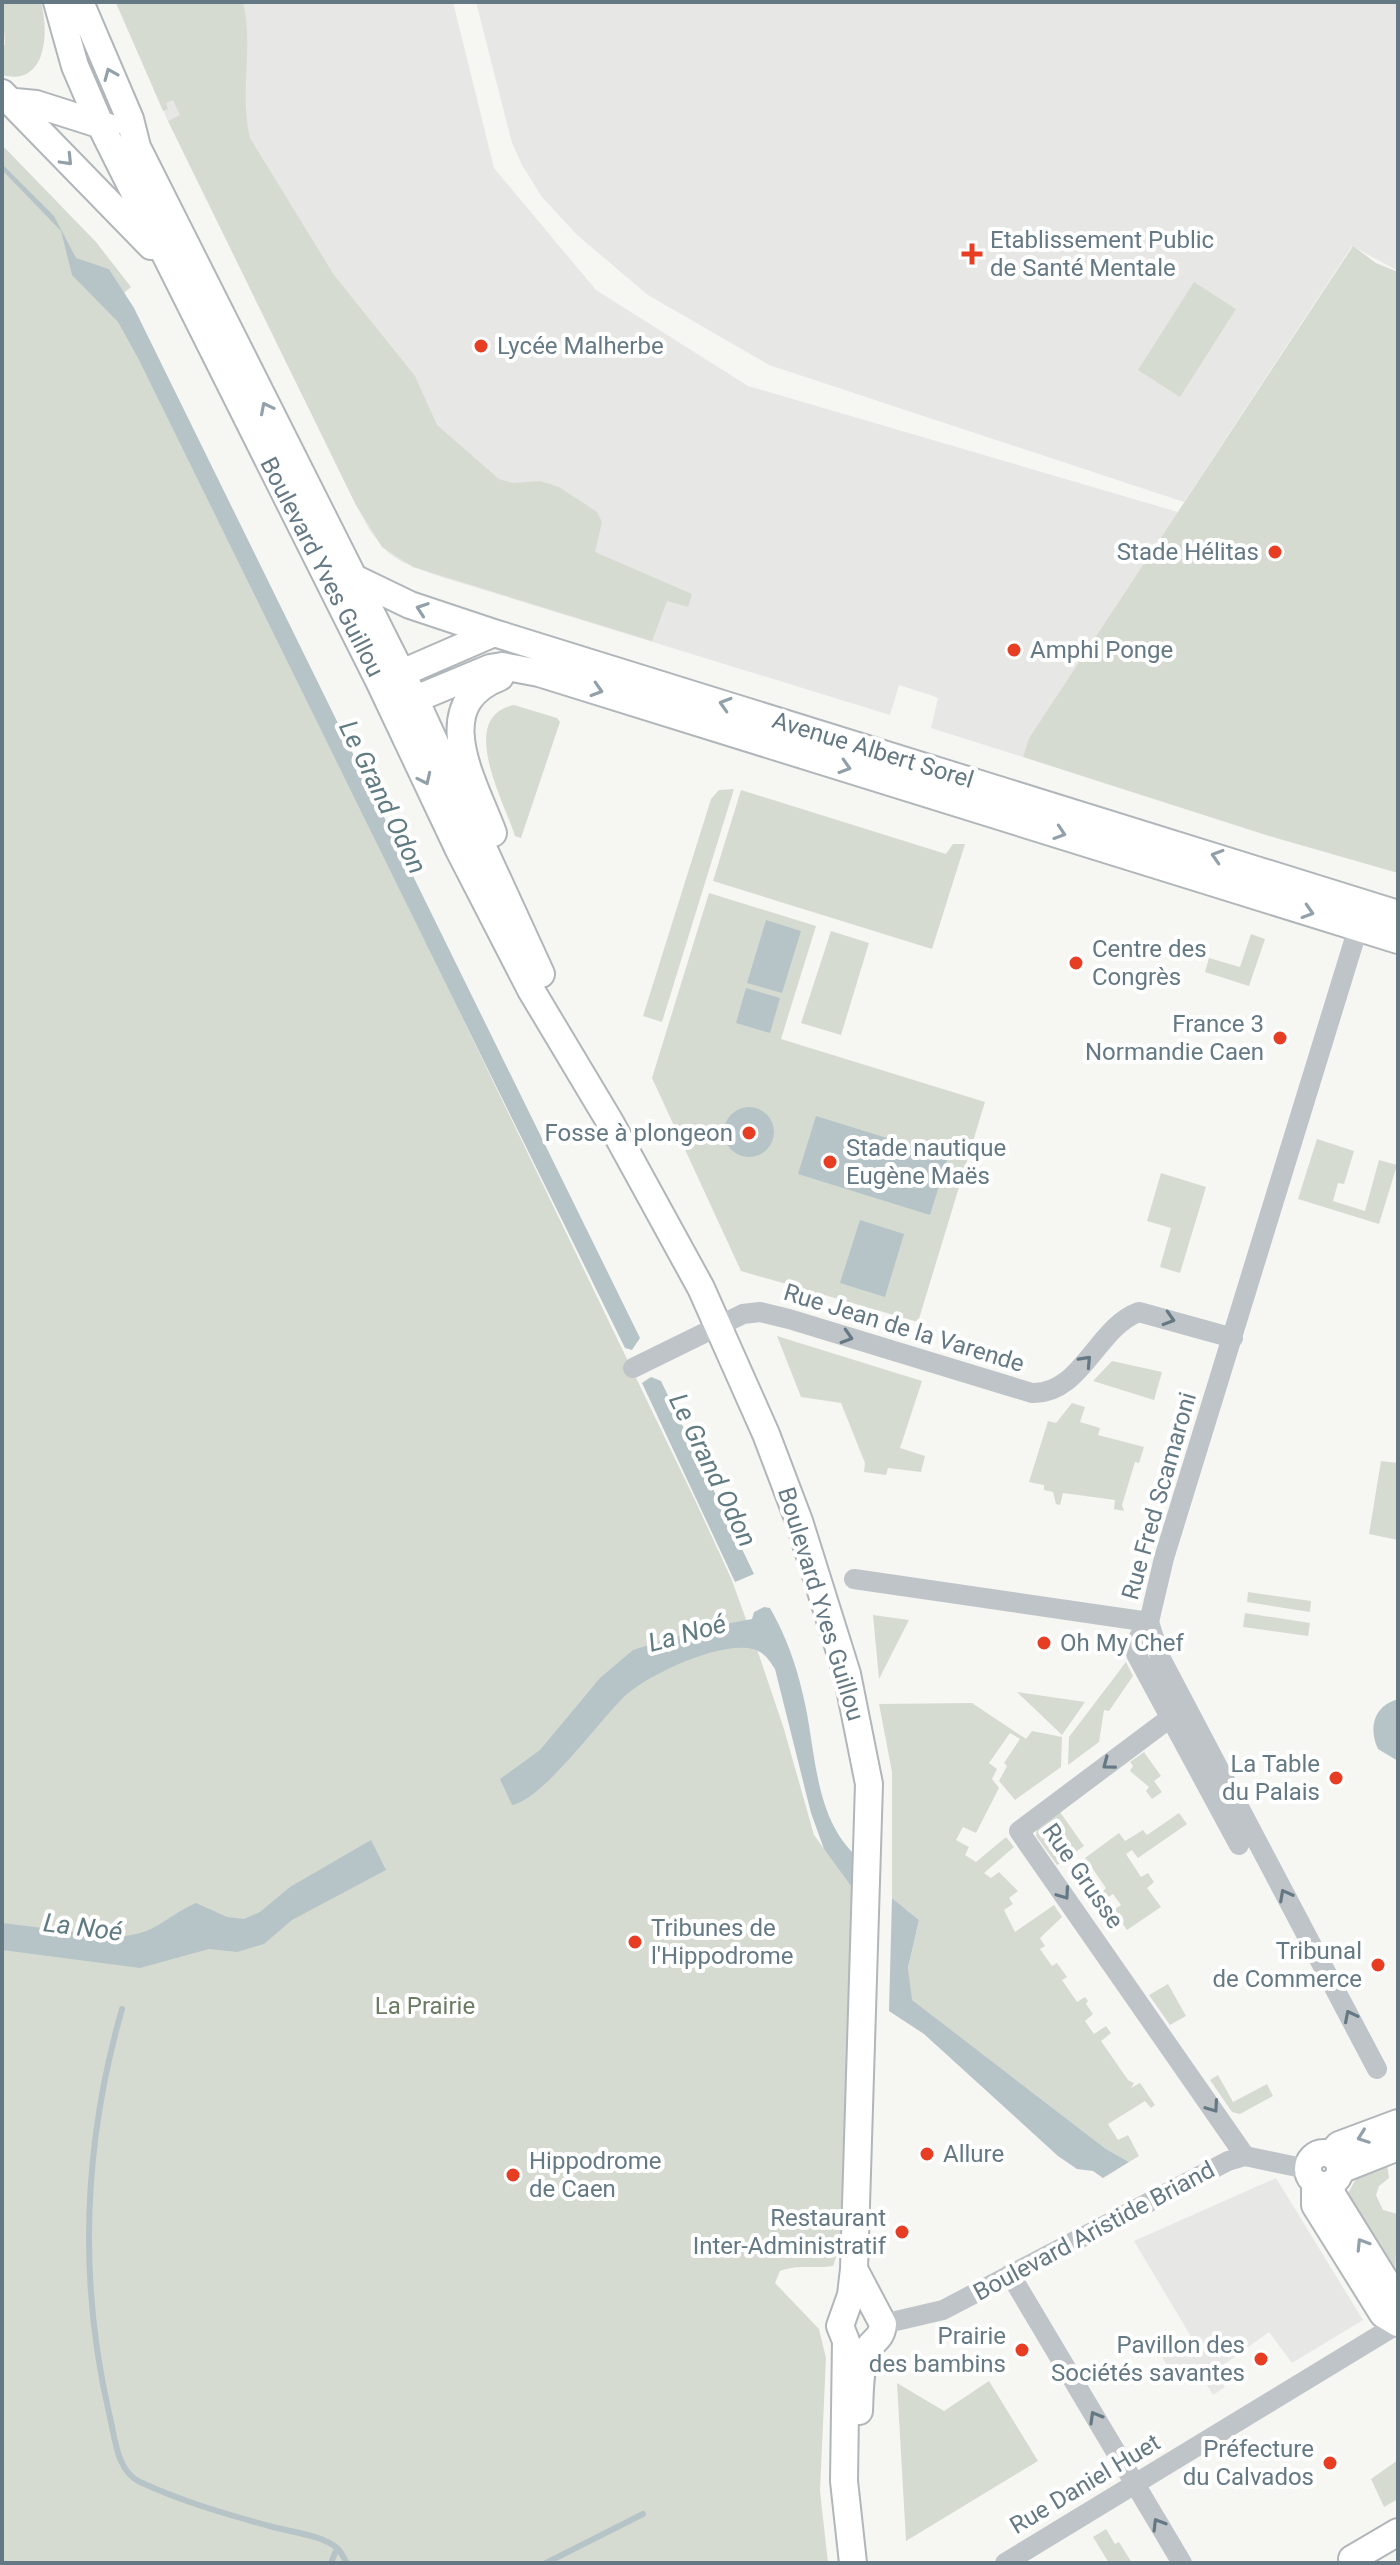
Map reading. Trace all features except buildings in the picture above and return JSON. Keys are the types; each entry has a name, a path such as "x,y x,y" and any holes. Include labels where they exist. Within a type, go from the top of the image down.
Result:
{"main road":[{"name":"Boulevard Yves Guillou","path":"57,2 75,66 100,124 184,291 391,678 537,965 610,1122"},
{"name":"Boulevard Yves Guillou","path":"80,2 130,119 137,147 352,577 391,678"},
{"path":"9,98 120,130 137,147"},
{"path":"9,98 154,248 184,291"},
{"name":"Avenue Albert Sorel","path":"352,577 410,605 903,772 1362,916 1398,940"},
{"path":"391,678 494,633"},
{"name":"Avenue Albert Sorel","path":"403,704 490,668 522,669 903,772"},
{"path":"522,669 490,681 473,693 464,705 459,726 462,749 528,927 537,965"},
{"name":"Boulevard Yves Guillou","path":"403,704 459,850 531,990 610,1122 718,1325 799,1521 859,1722 869,1801 868,2051 862,2209 854,2269 840,2326 868,2330 854,2269"},
{"name":"Avenue Albert Sorel","path":"1362,916 1398,914"},
{"path":"1398,2123 1339,2145 1325,2172 1315,2205 1383,2314 1398,2324"},
{"path":"1325,2172 1398,2147"},
{"path":"1325,2172 1333,2196 1398,2301"},
{"path":"853,2563 844,2481 868,2330"},
{"path":"866,2563 858,2453 860,2386 868,2330"},
{"path":"1351,2562 1398,2532"}],"street":[{"name":"Rue Fred Scamaroni","path":"1362,916 1164,1558 1149,1622 1160,1657 1377,2069"},
{"name":"Rue Jean de la Varende","path":"718,1325 743,1314 760,1312 1019,1390 1044,1394 1065,1383 1120,1323 1139,1312 1233,1338"},
{"path":"633,1368 718,1325"},
{"path":"854,1579 1149,1622 1139,1637 1136,1654 1239,1845"},
{"name":"Rue Grusse","path":"1170,1718 1019,1831 1245,2156"},
{"name":"Boulevard Aristide Briand","path":"868,2330 943,2310 1228,2161 1245,2156 1325,2172"},
{"path":"1010,2274 1182,2563"},
{"name":"Rue Daniel Huet","path":"1014,2560 1398,2324"}],"shaded area":[{"name":"Lycée Malherbe","path":"115,2 453,2 494,168 596,290 748,386 1178,512 1029,738 1023,757 931,728 938,698 899,685 890,715 435,575 388,553 370,531 356,505 168,121"},
{"name":"Etablissement Public de Santé Mentale","path":"476,2 1398,2 1398,271 1352,246 1184,502 769,365 648,295 577,235 542,197 522,165 512,143"},
{"path":"2,164 54,216 76,258 109,269 134,308 640,1338 632,1350 625,1348 138,358 118,322 72,275 61,231 2,170"},
{"path":"766,920 801,931 782,993 747,983"},
{"path":"746,988 780,998 770,1033 736,1023"},
{"name":"Fosse à plongeon","path":"739,1108 759,1108 773,1122 773,1142 759,1156 739,1156 725,1142 725,1122"},
{"path":"816,1116 948,1157 930,1215 798,1174"},
{"path":"860,1220 904,1234 885,1297 840,1283"},
{"path":"651,1377 661,1381 754,1574 735,1582 642,1383"},
{"path":"764,1607 770,1608 794,1661 823,1798 839,1836 852,1852 853,1889 824,1849 811,1813 775,1669 763,1654 753,1649 739,1648 705,1654 669,1668 638,1686 616,1705 555,1774 525,1800 512,1805 500,1779 540,1750 600,1678 633,1650 704,1628 752,1619 754,1612"},
{"path":"1398,1699 1398,1761 1378,1749 1374,1725 1378,1712"},
{"path":"371,1840 386,1870 292,1920 264,1944 237,1952 209,1949 140,1968 2,1950 2,1923 116,1937 151,1929 196,1903 227,1917 244,1919 260,1912 290,1887"},
{"path":"892,1898 919,1920 908,1968 912,2000 1106,2149 1129,2162 1103,2178 1093,2171 1077,2169 1058,2156 924,2034 889,2011"},
{"path":"1276,2178 1363,2320 1292,2363 1269,2332 1215,2371 1225,2387 1213,2395 1200,2374 1184,2384 1172,2374 1161,2355 1193,2340 1134,2241"}],"green space":[{"path":"2,2 41,2 45,28 41,54 28,73 17,77 2,75 2,44 5,45"},
{"path":"116,2 243,2 250,138 334,275 415,376 437,425 499,479 513,483 540,481 559,487 597,512 602,522 595,552 692,594 688,607 667,601 652,641 413,567 382,547 356,505 168,121 180,115 173,100 166,103 168,109 163,111"},
{"name":"La Prairie","path":"2,145 96,242 131,287 124,293 109,269 93,264 694,1498 731,1578 759,1655 814,1835 853,1889 840,2246 833,2266 780,2271 775,2283 819,2329 826,2358 820,2491 828,2563 2,2563"},
{"name":"Stade Hélitas","path":"1353,246 1376,263 1398,272 1398,873 1269,836 1023,757 1029,738"},
{"path":"1194,282 1236,309 1180,397 1138,370"},
{"path":"514,705 557,718 560,722 521,838 515,836 494,781 486,742 488,725 497,713"},
{"path":"734,789 662,1022 643,1016 711,799 719,790"},
{"path":"741,790 946,854 953,844 965,844 932,949 713,881"},
{"name":"Stade nautique Eugène Maës","path":"709,893 816,926 781,1039 985,1102 918,1322 741,1271 652,1078"},
{"path":"831,931 869,943 841,1035 801,1023"},
{"path":"1251,934 1265,939 1249,986 1205,972 1209,958 1240,967"},
{"path":"1317,1139 1354,1151 1344,1184 1338,1183 1333,1201 1365,1211 1379,1160 1397,1165 1379,1224 1298,1199"},
{"path":"1161,1173 1206,1187 1180,1273 1160,1267 1171,1228 1147,1221"},
{"path":"777,1336 922,1381 900,1448 925,1456 921,1472 888,1468 886,1475 864,1472 865,1463 841,1403 801,1397"},
{"path":"1112,1361 1162,1372 1154,1400 1093,1381"},
{"path":"1072,1403 1085,1407 1080,1422 1100,1428 1098,1435 1144,1447 1139,1463 1135,1462 1122,1505 1124,1511 1114,1509 1115,1500 1063,1493 1060,1505 1056,1504 1053,1492 1044,1490 1044,1485 1029,1482 1048,1421 1056,1423"},
{"path":"1381,1461 1398,1463 1398,1540 1369,1534"},
{"path":"1248,1592 1311,1601 1310,1612 1247,1602"},
{"path":"1245,1613 1310,1623 1308,1636 1243,1627"},
{"path":"873,1615 909,1620 879,1679"},
{"path":"1126,1662 1133,1676 1109,1711 1104,1710 1099,1742 1068,1765 1069,1737"},
{"path":"1017,1692 1085,1702 1062,1735"},
{"path":"972,1703 1026,1739 1032,1731 1062,1737 1061,1767 1015,1800 999,1781 1007,1766 1004,1763 1020,1739 1010,1733 989,1763 997,1769 992,1779 999,1788 976,1833 963,1827 956,1840 969,1847 965,1855 976,1862 1006,1837 1014,1847 984,1873 991,1878 999,1872 1018,1891 1009,1898 1013,1904 1004,1910 1015,1932 1054,1905 1062,1917 1040,1938 1045,1946 1040,1949 1052,1966 1057,1963 1067,1977 1062,1980 1077,2002 1085,1997 1088,2001 1086,2004 1093,2014 1085,2021 1094,2034 1106,2026 1111,2033 1101,2041 1128,2080 1134,2083 1131,2088 1140,2083 1155,2105 1151,2108 1145,2101 1108,2124 1118,2140 1128,2135 1139,2156 1129,2162 1106,2149 911,2000 908,1968 919,1920 892,1898 892,1772 879,1704"},
{"path":"1144,1752 1161,1776 1154,1781 1162,1792 1152,1799 1146,1791 1149,1787 1130,1771 1133,1766 1130,1762"},
{"path":"1060,1812 1084,1846 1057,1865 1036,1836 1037,1828"},
{"path":"1179,1813 1187,1824 1138,1858 1132,1850 1126,1854 1141,1877 1148,1873 1154,1882 1147,1888 1161,1907 1127,1930 1113,1910 1121,1905 1113,1894 1105,1899 1101,1893 1106,1888 1085,1858 1119,1833 1125,1841 1143,1830 1147,1835"},
{"path":"1168,1984 1186,2016 1170,2025 1149,1995"},
{"path":"1218,2075 1233,2102 1267,2084 1273,2096 1240,2114 1232,2112 1210,2080"},
{"path":"1387,2164 1389,2178 1379,2186 1376,2195 1383,2210 1398,2214 1395,2275 1347,2195 1357,2177"},
{"path":"989,2381 1038,2461 906,2541 897,2383 944,2411"},
{"path":"1398,2460 1398,2499 1384,2507 1371,2479"},
{"path":"1106,2529 1115,2544 1119,2542 1132,2563 1109,2563 1093,2537"}],"waterway":[{"path":"122,2009 109,2059 93,2160 89,2261 99,2362 121,2461 132,2477 140,2482 206,2508 323,2540 338,2549 347,2563"},
{"path":"546,2563 643,2514"},
{"path":"331,2563 337,2548"}],"place":[{"name":"Etablissement Public de Santé Mentale","path":"972,254"},
{"name":"Lycée Malherbe","path":"481,346"},
{"name":"Stade Hélitas","path":"1275,552"},
{"name":"Amphi Ponge","path":"1014,650"},
{"name":"Centre des Congrès","path":"1076,963"},
{"name":"France 3 Normandie Caen","path":"1280,1038"},
{"name":"Fosse à plongeon","path":"749,1133"},
{"name":"Stade nautique Eugène Maës","path":"830,1162"},
{"name":"Oh My Chef","path":"1044,1643"},
{"name":"La Table du Palais","path":"1336,1778"},
{"name":"Tribunes de l'Hippodrome","path":"635,1942"},
{"name":"Tribunal de Commerce","path":"1378,1965"},
{"name":"Allure","path":"927,2154"},
{"name":"Hippodrome de Caen","path":"513,2175"},
{"name":"Restaurant Inter-Administratif","path":"902,2232"},
{"name":"Prairie des bambins","path":"1022,2350"},
{"name":"Pavillon des Sociétés savantes","path":"1261,2359"},
{"name":"Préfecture du Calvados","path":"1330,2463"}],"water label":[{"name":"Le Grand Odon","path":"383,797"},
{"name":"Le Grand Odon","path":"713,1470"},
{"name":"La Noé","path":"687,1633"},
{"name":"La Noé","path":"83,1927"}]}
